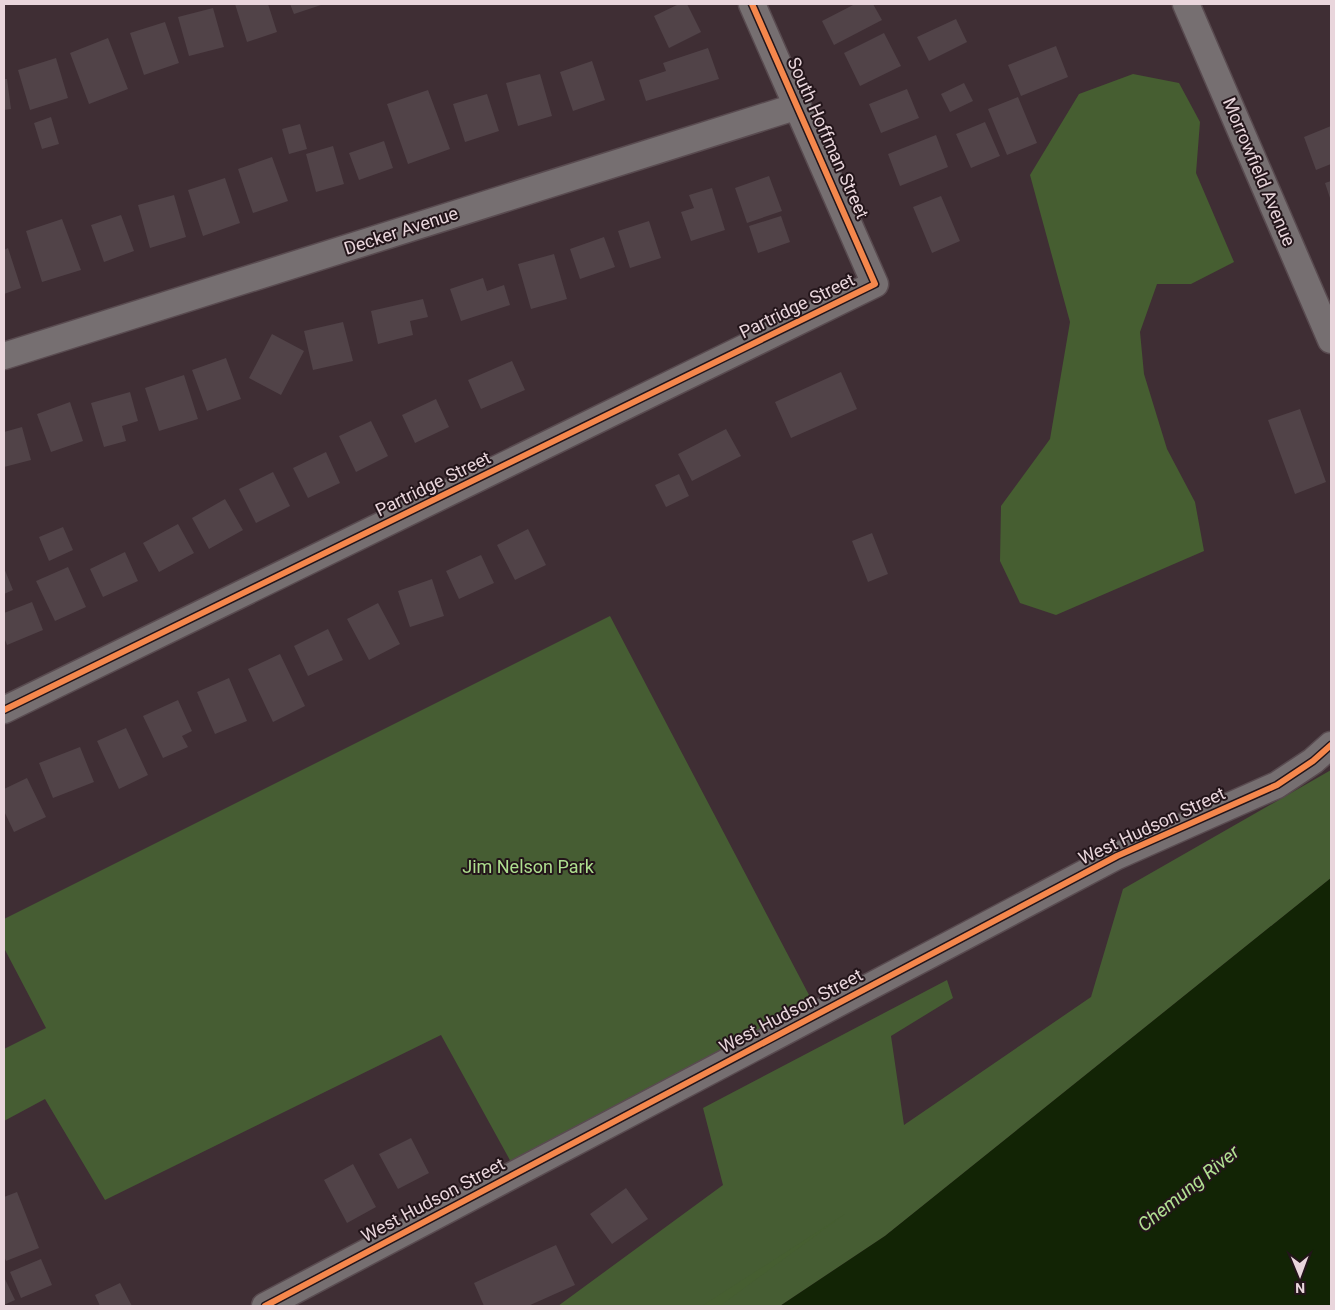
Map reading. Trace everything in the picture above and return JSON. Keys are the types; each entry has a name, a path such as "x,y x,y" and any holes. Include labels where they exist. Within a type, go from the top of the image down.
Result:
{"street":[{"name":"South Hoffman Street","path":"752,4 875,284"},
{"name":"Morrowfield Avenue","path":"1186,4 1331,340"},
{"name":"Decker Avenue","path":"4,356 798,106"},
{"name":"Partridge Street","path":"4,710 875,284"},
{"name":"West Hudson Street","path":"265,1306 1117,856 1277,785 1313,761 1331,746"}],"green space":[{"name":"Jim Nelson Park","path":"610,616 819,1014 517,1173 441,1035 105,1200 45,1099 4,1121 4,1049 46,1028 4,948 4,919"},
{"path":"1331,770 1331,878 885,1236 780,1306 558,1306 723,1185 703,1108 947,980 953,998 891,1036 904,1125 1091,997 1123,889"}],"shaded area":[{"path":"1133,74 1179,83 1200,122 1196,173 1234,262 1191,284 1157,284 1140,332 1144,374 1167,449 1195,502 1204,551 1056,615 1020,603 1000,561 1001,506 1050,439 1070,322 1030,175 1079,94"},
{"path":"845,1214 720,1306 702,1306"}],"water":[{"name":"Chemung River","path":"1331,878 1331,1306 780,1306 885,1236"}],"building":[{"path":"235,4 268,4 277,32 247,42"},
{"path":"290,4 324,4 294,14"},
{"path":"679,4 687,4 701,32 669,48 654,16"},
{"path":"855,4 873,4 882,20 834,45 822,21"},
{"path":"213,8 224,47 189,56 178,17"},
{"path":"956,19 967,42 929,61 917,37"},
{"path":"165,22 179,63 144,75 130,33"},
{"path":"884,33 901,66 860,86 844,53"},
{"path":"108,38 128,89 89,104 70,53"},
{"path":"1056,46 1068,77 1021,96 1008,65"},
{"path":"708,48 719,79 646,101 639,80 666,71 663,63"},
{"path":"56,58 68,98 30,110 18,70"},
{"path":"592,61 605,100 573,111 560,72"},
{"path":"540,74 552,116 518,126 506,83"},
{"path":"4,79 7,79 11,109 4,110"},
{"path":"964,83 973,101 950,112 941,94"},
{"path":"907,89 919,118 881,133 869,104"},
{"path":"428,90 450,149 408,164 387,104"},
{"path":"487,94 499,131 465,142 453,104"},
{"path":"1018,97 1037,143 1007,155 988,109"},
{"path":"51,117 59,144 42,149 34,123"},
{"path":"985,122 1000,156 971,168 956,134"},
{"path":"300,124 307,149 289,154 282,129"},
{"path":"1331,126 1331,164 1316,170 1304,137"},
{"path":"936,135 948,167 900,186 888,154"},
{"path":"384,141 393,168 359,180 349,153"},
{"path":"333,146 344,184 316,192 306,154"},
{"path":"272,157 288,201 253,213 238,169"},
{"path":"769,176 782,211 747,223 735,188"},
{"path":"225,178 240,223 203,236 188,190"},
{"path":"1331,181 1331,201 1325,183"},
{"path":"712,188 725,230 691,241 681,212 694,208 689,195"},
{"path":"174,195 186,237 150,248 138,205"},
{"path":"941,196 960,241 932,253 913,207"},
{"path":"121,215 134,251 104,262 91,225"},
{"path":"781,216 790,242 758,253 749,226"},
{"path":"62,219 81,270 42,282 26,231"},
{"path":"649,221 661,258 630,268 618,231"},
{"path":"604,237 615,267 580,279 570,249"},
{"path":"8,248 21,288 4,294 4,250"},
{"path":"554,254 567,299 531,309 518,264"},
{"path":"483,278 487,291 504,285 510,305 461,321 450,289"},
{"path":"423,299 428,317 410,321 413,335 378,344 371,311"},
{"path":"343,322 353,361 313,370 304,331"},
{"path":"272,334 304,351 281,395 249,378"},
{"path":"226,358 241,399 207,411 192,370"},
{"path":"512,361 525,390 481,409 468,380"},
{"path":"841,372 857,409 791,438 775,402"},
{"path":"184,375 198,419 159,431 145,388"},
{"path":"130,392 138,421 122,426 126,441 104,447 91,403"},
{"path":"436,399 449,427 415,443 402,415"},
{"path":"70,402 83,441 51,452 37,414"},
{"path":"1300,409 1326,482 1295,494 1268,420"},
{"path":"371,421 388,456 356,472 339,436"},
{"path":"22,427 31,460 4,467 4,432"},
{"path":"726,429 741,456 692,481 678,454"},
{"path":"326,452 340,483 308,498 293,468"},
{"path":"273,472 290,506 256,523 239,489"},
{"path":"679,474 689,496 666,507 655,485"},
{"path":"225,499 243,530 209,549 192,518"},
{"path":"178,524 194,553 159,572 143,543"},
{"path":"63,527 73,550 49,561 39,537"},
{"path":"528,529 546,565 515,580 497,545"},
{"path":"872,533 888,574 868,582 852,541"},
{"path":"125,552 138,581 103,597 90,569"},
{"path":"481,555 494,583 459,599 446,571"},
{"path":"68,567 86,607 55,621 36,581"},
{"path":"4,568 13,590 4,594"},
{"path":"432,579 444,616 410,627 398,591"},
{"path":"32,602 43,630 7,645 4,637 4,613"},
{"path":"378,603 400,644 369,660 347,619"},
{"path":"328,629 343,660 308,676 294,646"},
{"path":"280,654 305,706 273,722 248,669"},
{"path":"229,678 247,721 215,734 197,692"},
{"path":"178,700 192,731 182,736 188,747 163,758 143,716"},
{"path":"126,728 148,775 119,789 97,741"},
{"path":"80,747 94,782 53,798 39,763"},
{"path":"27,778 46,817 14,832 4,811 4,789"},
{"path":"411,1138 429,1173 398,1189 379,1154"},
{"path":"353,1164 376,1207 347,1223 324,1180"},
{"path":"626,1188 648,1219 612,1244 590,1214"},
{"path":"17,1192 39,1248 6,1261 4,1256 4,1197"},
{"path":"556,1245 575,1285 528,1306 484,1306 474,1283"},
{"path":"41,1259 52,1285 21,1298 10,1272"},
{"path":"4,1277 15,1300 4,1305"},
{"path":"120,1283 132,1306 100,1306 95,1295"}],"cycle path":[{"path":"4,710 875,284 752,4"},
{"path":"265,1306 1117,856 1277,785 1313,761 1331,745"}]}
